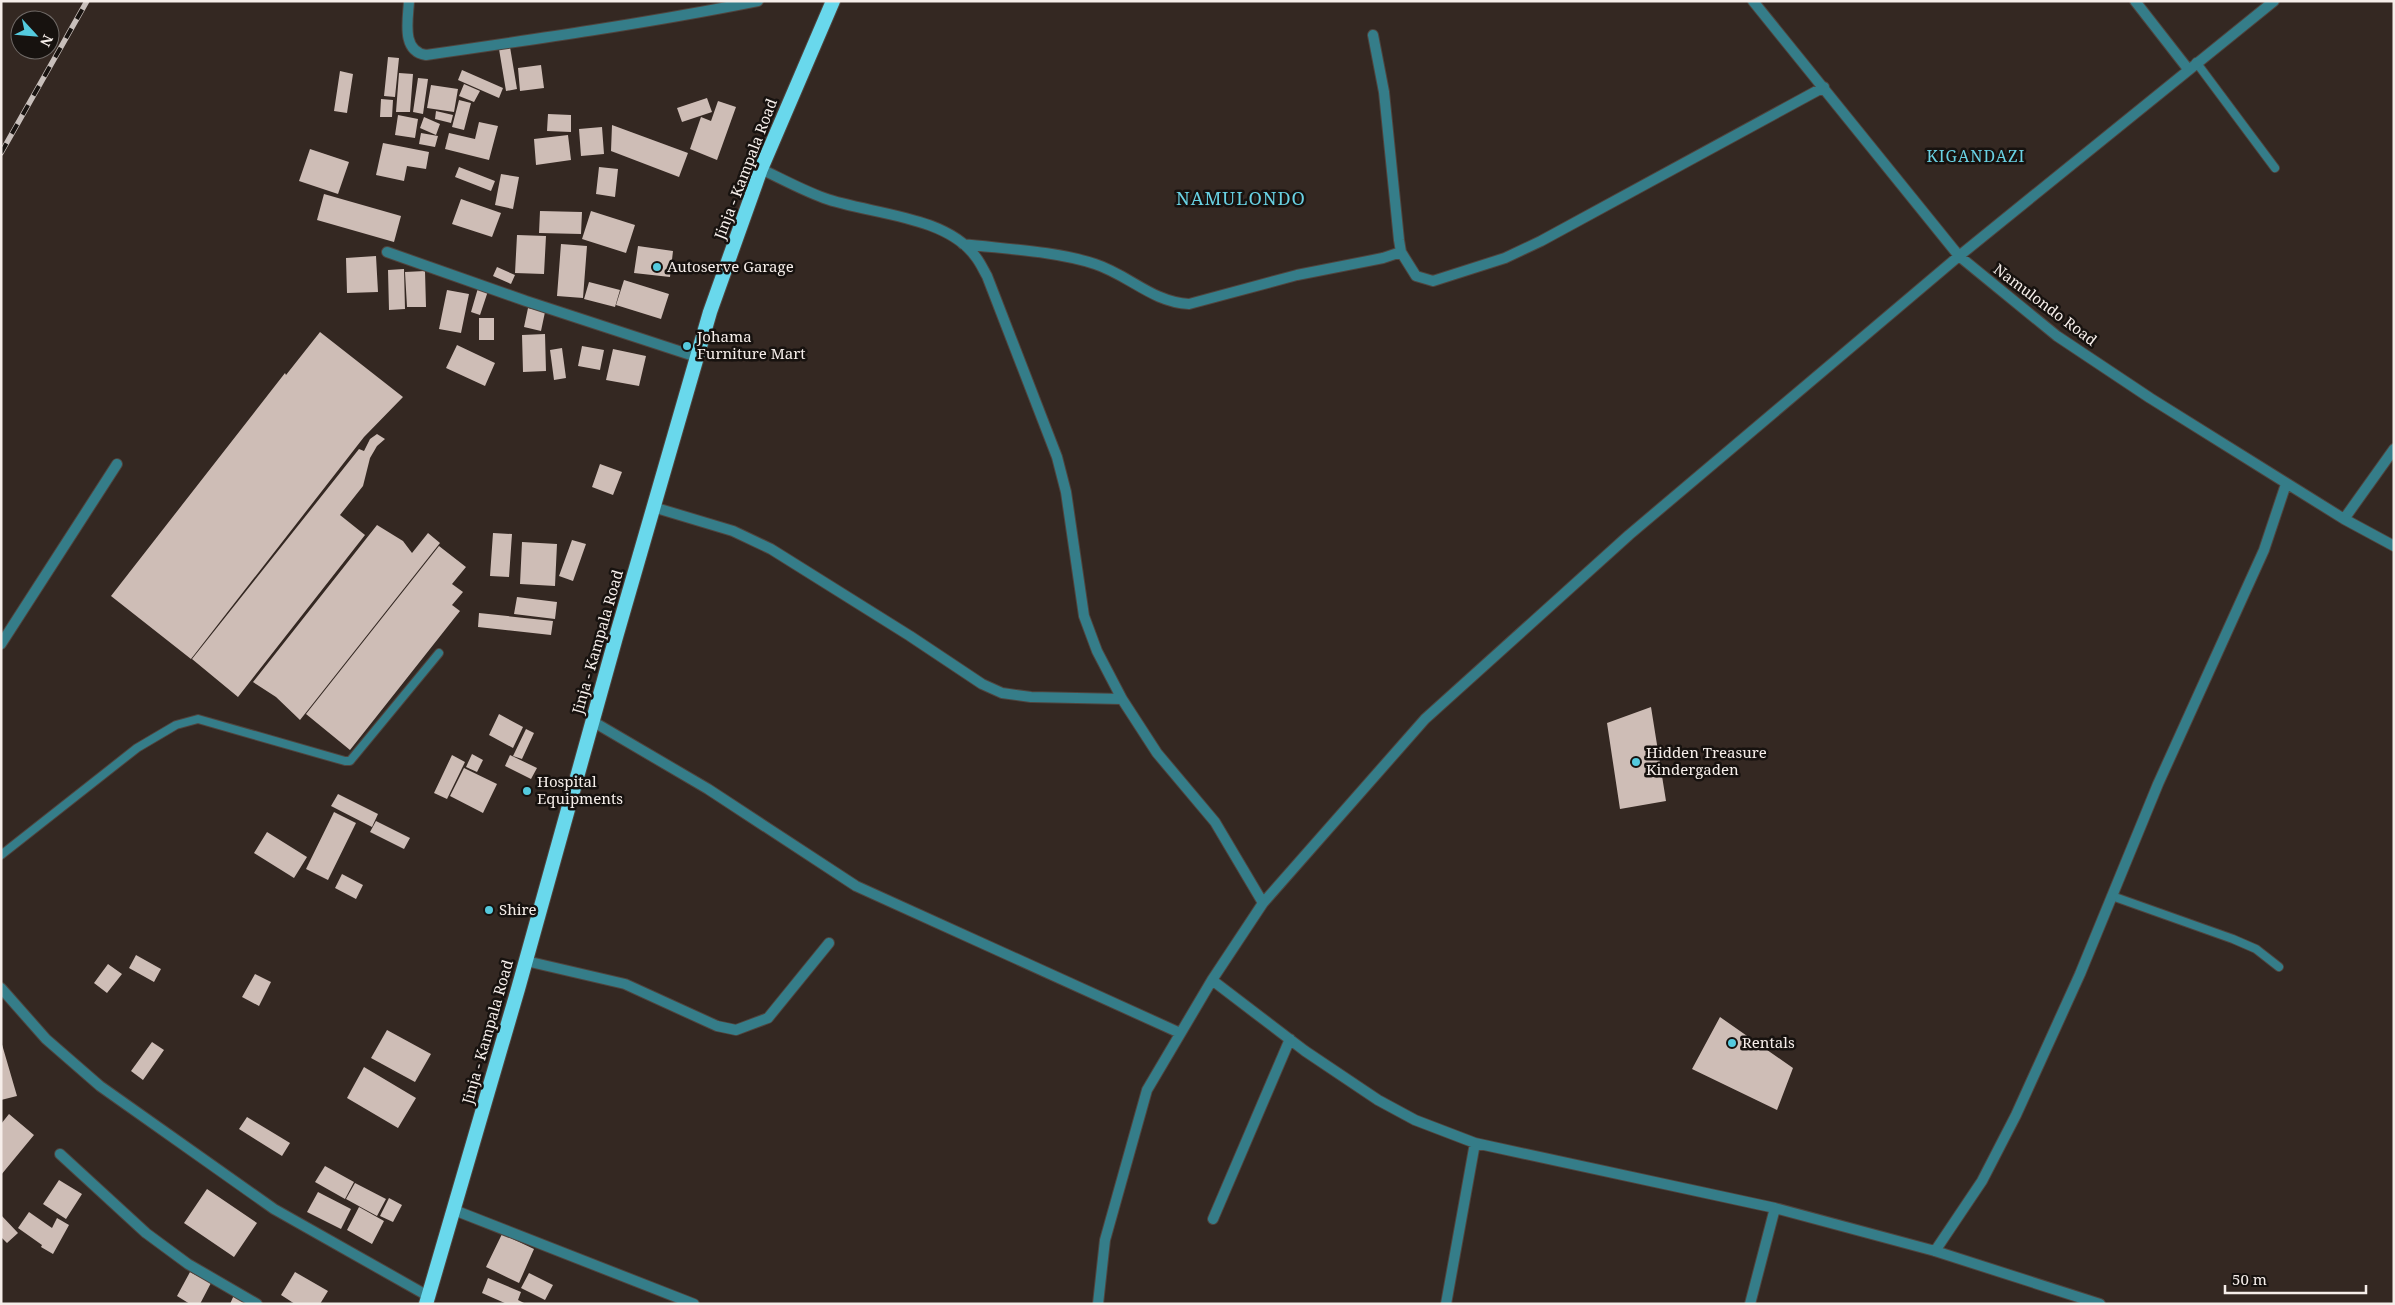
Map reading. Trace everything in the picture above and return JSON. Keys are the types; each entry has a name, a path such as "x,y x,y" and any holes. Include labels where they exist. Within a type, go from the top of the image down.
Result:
{"highway":[{"name":"Jinja - Kampala Road","path":"427,1300 526,961 592,721 710,312 761,169 833,1"}],"street":[{"path":"408,1 407,32 410,42 414,50 426,55 567,32 643,24 758,1"},
{"name":"Namulondo Road","path":"1753,1 1959,256 2057,336 2150,398 2286,484 2394,546"},
{"path":"2135,1 2192,66"},
{"path":"1098,1304 1105,1240 1146,1090 1212,980 1263,903 1425,719 1629,536 1959,256 2274,1"},
{"path":"1373,35 1384,92 1401,252 1416,276 1433,281 1505,258 1541,241 1824,87"},
{"path":"761,169 823,198 915,221 942,231 963,244 975,255 987,276 1034,393 1057,457 1068,500 1084,616 1097,651 1122,699 1157,752 1214,822 1263,903"},
{"path":"963,244 1079,259 1118,274 1157,297 1173,303 1188,304 1297,275 1384,258 1401,252"},
{"path":"387,252 526,301 697,357"},
{"path":"2344,519 2394,449"},
{"path":"1,644 117,464"},
{"path":"1935,1251 1982,1181 2016,1115 2080,974 2158,784 2264,550 2286,484"},
{"path":"654,507 733,531 771,549 910,636 982,684 1002,693 1031,697 1122,699"},
{"path":"592,721 708,789 856,886 1180,1033"},
{"path":"526,961 625,984 717,1026 736,1030 768,1018 829,943"},
{"path":"1212,980 1290,1039 1378,1100 1415,1120 1475,1142 1775,1208 1935,1251 2100,1304"},
{"path":"1,988 46,1040 100,1086 274,1209 427,1300"},
{"path":"1213,1219 1290,1039"},
{"path":"1446,1304 1475,1142"},
{"path":"60,1154 146,1233 188,1264 257,1304"},
{"path":"1750,1304 1775,1208"},
{"path":"454,1210 694,1304"}],"lane":[{"path":"2192,66 2275,168"},
{"path":"1,855 138,748 176,725 198,719 345,761 350,760 439,653"},
{"path":"2112,896 2233,939 2256,949 2279,967"}],"building":[{"path":"510,47 517,89 506,91 499,49"},
{"path":"388,57 399,58 395,97 384,96"},
{"path":"541,65 544,88 520,91 518,68"},
{"path":"462,70 503,88 499,98 458,80"},
{"path":"340,71 353,74 347,113 334,111"},
{"path":"399,73 413,74 410,112 396,112"},
{"path":"418,78 428,79 423,114 413,112"},
{"path":"464,84 480,91 474,102 459,96"},
{"path":"431,85 458,89 454,112 427,108"},
{"path":"707,98 712,112 682,122 677,108"},
{"path":"381,99 393,100 392,117 380,117"},
{"path":"459,100 471,103 464,130 452,127"},
{"path":"718,101 736,107 717,160 690,149 701,117 711,121"},
{"path":"436,111 453,115 451,123 435,119"},
{"path":"548,114 571,115 571,132 547,131"},
{"path":"398,115 418,119 415,138 395,135"},
{"path":"424,117 440,124 436,135 420,128"},
{"path":"479,122 498,126 489,160 445,149 449,133 475,139"},
{"path":"612,125 688,153 679,177 611,151"},
{"path":"602,127 604,154 581,156 579,129"},
{"path":"421,133 438,136 435,147 419,144"},
{"path":"568,135 571,160 536,165 534,139"},
{"path":"383,143 429,152 426,169 407,166 404,181 376,175"},
{"path":"310,149 349,162 338,194 299,181"},
{"path":"459,167 495,181 491,191 455,177"},
{"path":"599,167 618,169 615,197 596,194"},
{"path":"501,174 519,177 513,209 495,205"},
{"path":"324,194 401,216 394,242 317,220"},
{"path":"461,199 501,213 492,237 452,224"},
{"path":"540,211 582,212 581,234 539,233"},
{"path":"591,211 635,225 626,253 582,239"},
{"path":"517,235 546,236 544,274 515,273"},
{"path":"561,244 587,246 583,298 557,296"},
{"path":"638,246 673,251 670,277 634,273"},
{"path":"376,256 378,292 347,293 346,258"},
{"path":"497,267 515,275 511,284 493,276"},
{"path":"404,269 405,309 389,310 388,270"},
{"path":"425,271 426,307 407,307 405,272"},
{"path":"624,280 669,294 661,319 616,305"},
{"path":"589,282 620,290 615,307 584,299"},
{"path":"478,288 488,291 480,315 471,312"},
{"path":"447,290 469,294 461,333 439,329"},
{"path":"528,308 545,312 541,331 524,327"},
{"path":"479,318 494,318 494,340 479,340"},
{"path":"320,332 403,397 364,437 191,659 111,596 285,373 286,375"},
{"path":"545,334 546,371 523,372 522,335"},
{"path":"457,345 495,363 485,386 446,368"},
{"path":"582,346 604,350 600,370 578,366"},
{"path":"562,348 566,378 554,380 550,350"},
{"path":"613,349 646,356 639,386 606,380"},
{"path":"377,434 385,439 377,446 370,458 363,486 340,515 365,535 238,697 192,659 359,449 364,451 370,439"},
{"path":"600,464 622,472 613,495 592,487"},
{"path":"377,525 403,541 412,553 428,533 440,543 300,720 276,697 253,682"},
{"path":"493,533 512,534 509,577 490,576"},
{"path":"572,540 586,544 573,581 559,576"},
{"path":"522,542 557,544 555,586 520,584"},
{"path":"439,546 466,567 452,584 463,592 452,605 460,611 350,750 306,714"},
{"path":"517,597 557,602 555,619 514,614"},
{"path":"479,613 553,621 551,635 478,627"},
{"name":"Hidden Treasure Kindergaden","path":"1651,707 1666,801 1620,809 1607,723"},
{"path":"499,714 523,727 513,748 489,735"},
{"path":"526,729 534,733 522,759 513,756"},
{"path":"472,754 483,760 477,772 466,767"},
{"path":"452,755 465,762 447,799 434,793"},
{"path":"510,755 537,768 531,779 505,766"},
{"path":"464,768 497,784 483,813 450,796"},
{"path":"338,794 378,814 372,827 331,806"},
{"path":"334,812 356,823 328,880 306,869"},
{"path":"376,821 410,838 404,849 370,832"},
{"path":"267,832 307,857 294,878 254,853"},
{"path":"342,874 363,885 356,899 335,888"},
{"path":"136,955 161,969 154,982 129,968"},
{"path":"108,964 122,974 107,993 94,983"},
{"path":"255,974 271,982 259,1006 242,997"},
{"name":"Rentals","path":"1720,1017 1793,1068 1777,1110 1692,1069"},
{"path":"387,1030 431,1054 415,1082 371,1058"},
{"path":"1,1041 17,1096 1,1100"},
{"path":"152,1042 164,1050 143,1080 131,1071"},
{"path":"364,1067 416,1098 398,1128 347,1098"},
{"path":"9,1114 34,1135 1,1175 1,1124"},
{"path":"247,1117 290,1143 282,1156 239,1129"},
{"path":"325,1166 354,1182 345,1199 315,1182"},
{"path":"59,1180 82,1194 66,1219 43,1204"},
{"path":"355,1183 386,1199 377,1216 346,1199"},
{"path":"207,1189 257,1223 234,1257 184,1223"},
{"path":"318,1192 351,1209 341,1229 307,1212"},
{"path":"389,1198 402,1205 393,1222 380,1216"},
{"path":"359,1207 384,1221 372,1244 347,1230"},
{"path":"29,1212 52,1228 57,1218 69,1225 53,1254 41,1247 42,1245 18,1228"},
{"path":"1,1215 18,1233 7,1243 1,1237"},
{"path":"502,1234 534,1249 519,1283 486,1267"},
{"path":"190,1272 211,1283 200,1304 190,1304 177,1296"},
{"path":"295,1272 328,1291 320,1304 295,1304 281,1295"},
{"path":"529,1273 553,1285 545,1300 521,1288"},
{"path":"488,1278 521,1292 518,1300 526,1304 507,1304 482,1293"},
{"path":"234,1295 251,1304 230,1304"}],"railway":[{"path":"1,153 87,1"}],"place":[{"name":"Autoserve Garage","path":"657,267"},
{"name":"Johama Furniture Mart","path":"687,346"},
{"name":"Hidden Treasure Kindergaden","path":"1636,762"},
{"name":"Hospital Equipments","path":"527,791"},
{"name":"Shire","path":"489,910"},
{"name":"Rentals","path":"1732,1043"}],"district":[{"name":"KIGANDAZI","path":"1976,156"},
{"name":"NAMULONDO","path":"1241,199"}]}
